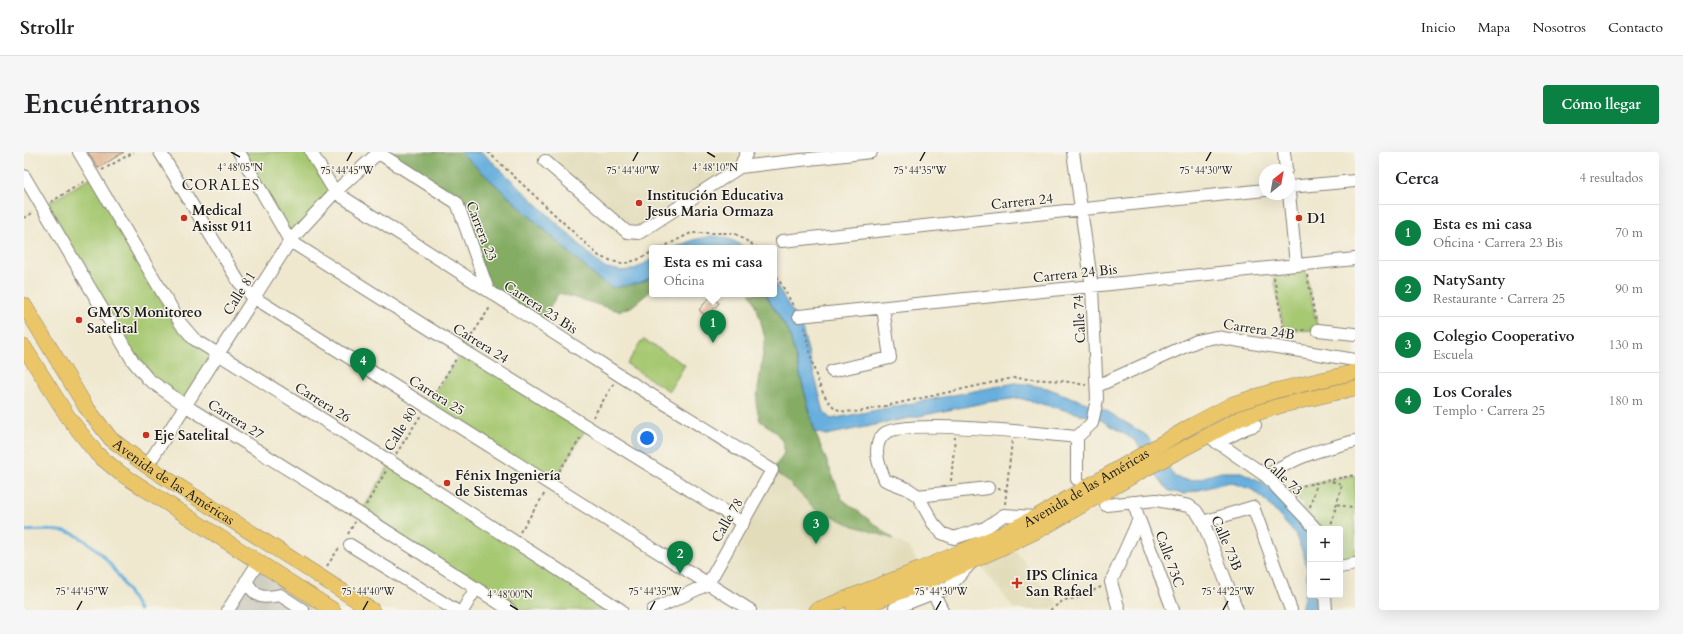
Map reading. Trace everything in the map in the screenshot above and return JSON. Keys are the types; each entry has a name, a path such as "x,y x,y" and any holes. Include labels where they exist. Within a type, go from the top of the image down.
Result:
{"main road":[{"name":"Avenida de las Américas","path":"24,305 86,407 111,439 147,466 372,610"},
{"name":"Avenida de las Américas","path":"24,347 68,417 98,454 120,473 333,610"},
{"name":"Avenida de las Américas","path":"853,610 930,587 975,559 1041,529 1133,468 1167,440 1239,402 1274,391 1355,372"},
{"name":"Avenida de las Américas","path":"817,610 1003,534 1133,468 1212,439 1241,418 1262,411 1355,388"},
{"path":"258,563 280,565 352,610"}],"street":[{"name":"Carrera 26","path":"79,152 180,324 194,339 391,462 621,610"},
{"name":"Carrera 25","path":"160,152 239,282 253,297 750,610"},
{"name":"Carrera 24","path":"239,152 290,241 743,523"},
{"name":"Carrera 23 Bis","path":"311,152 335,192 619,375 772,470"},
{"name":"Calle 81","path":"147,466 290,241 335,192 378,152"},
{"name":"Carrera 23","path":"378,152 457,202 492,293"},
{"path":"740,167 747,152"},
{"path":"545,161 626,232 639,233 740,167 871,152"},
{"name":"Calle 74","path":"1074,152 1092,287 1097,386 1097,400 1092,423 1077,437"},
{"path":"1284,152 1285,164"},
{"name":"Carrera 27","path":"24,176 133,361 148,379 186,406 360,514 510,610"},
{"path":"1295,186 1355,181"},
{"name":"Carrera 24","path":"782,241 1259,191"},
{"path":"1290,200 1300,265"},
{"name":"Carrera 24 Bis","path":"799,316 1355,259"},
{"path":"832,371 890,358 883,308"},
{"path":"1318,330 1355,334"},
{"name":"Carrera 24B","path":"1097,386 1197,341 1216,337 1355,360"},
{"path":"1212,439 1255,425"},
{"path":"1036,517 1004,515 985,528 954,538 942,533 933,523 918,496 908,489 885,480 877,462 879,442 884,433 899,428 956,427 1077,437 1077,480"},
{"name":"Calle 73","path":"1212,439 1266,476 1313,526"},
{"path":"1266,476 1288,462 1314,451 1355,441"},
{"name":"Calle 78","path":"708,584 772,470"},
{"path":"918,496 988,488"},
{"name":"Calle 73B","path":"1133,502 1156,500 1189,506 1196,511 1203,522 1237,610"},
{"path":"1106,505 1133,502"},
{"name":"Calle 73C","path":"1133,502 1173,610"},
{"path":"1203,522 1253,507 1291,610"},
{"path":"1115,609 1111,582 1139,518"},
{"path":"350,545 455,610"},
{"path":"228,610 258,563"},
{"path":"1343,566 1355,564"},
{"path":"246,581 250,588 258,595 269,598 280,595 303,610"},
{"path":"653,610 708,584"},
{"path":"895,608 930,587 942,610"},
{"path":"463,610 476,588"},
{"path":"1326,598 1326,610"}],"path":[{"path":"42,207 134,152"},
{"path":"488,152 600,257 622,264 637,260 649,254"},
{"path":"667,245 691,233 734,233 753,245"},
{"path":"1272,268 1284,331 1318,330 1300,265"},
{"path":"777,276 804,325 821,391 828,402 842,411 858,412 1013,378 1063,381 1097,386"},
{"name":"Calle 80","path":"360,514 426,406 463,350 492,293"},
{"path":"514,541 551,485 619,375"},
{"path":"950,492 956,427"},
{"path":"1004,515 1013,432"},
{"path":"1284,490 1355,475"},
{"path":"1329,480 1342,484 1331,526"},
{"path":"1310,508 1317,483"},
{"path":"1337,504 1355,509"},
{"path":"1050,610 1064,600 1077,598 1111,582"}],"shaded area":[{"name":"Institución Educativa Jesus Maria Ormaza","path":"551,152 747,152 740,167 639,233 627,232 545,161"},
{"path":"772,470 786,480 815,509 854,526 894,539 910,548 921,569 817,610 750,610 708,584"},
{"name":"IPS Clínica San Rafael","path":"1013,548 1058,604 1050,610 1015,610 978,562"},
{"path":"258,563 333,610 228,610"}],"green space":[{"path":"239,152 311,152 335,192 290,241"},
{"path":"377,152 460,152 598,279 640,283 649,278 649,292 631,307 619,311 559,293 539,323 488,290 457,203"},
{"path":"93,176 181,324 218,355 186,406 148,379 42,207"},
{"path":"1304,264 1318,330 1284,331 1272,268"},
{"path":"752,297 767,297 789,332 815,432 842,499 894,539 854,526 815,509 786,480 772,470 782,457 784,449 778,435 760,421 756,404 765,339 760,318"},
{"path":"643,339 685,365 669,391 627,364"},
{"path":"463,350 587,427 551,485 426,406"},
{"path":"391,462 621,610 510,610 360,514"},
{"path":"1355,475 1355,560 1343,562 1343,526 1318,526 1303,509 1304,505 1293,493 1289,494 1284,490"}],"water":[{"path":"460,152 482,152 603,267 624,271 638,267 649,261 649,278 640,283 612,288 598,279"},
{"path":"712,236 729,239 740,245 681,245 693,240"},
{"path":"777,286 802,328 824,412 831,419 1015,383 1047,388 1105,410 1146,435 1175,477 1190,481 1221,472 1241,472 1262,482 1275,493 1306,531 1307,570 1304,555 1295,534 1267,502 1253,490 1229,482 1184,494 1169,491 1150,467 1136,441 1099,419 1019,398 988,402 826,435 815,432 789,332 767,297 777,297"},
{"path":"1307,584 1307,598 1316,598 1314,610 1301,610"}],"building":[{"path":"88,152 124,152 98,168"},
{"path":"710,297 719,303 707,317 699,310"}],"waterway":[{"path":"24,531 43,530 71,533 87,542 97,550 113,568 139,610"}],"place":[{"name":"Institución Educativa Jesus Maria Ormaza","path":"639,203"},
{"name":"Medical Asisst 911","path":"184,218"},
{"name":"D1","path":"1299,218"},
{"name":"GMYS Monitoreo Satelital","path":"79,320"},
{"name":"Esta es mi casa","path":"713,343"},
{"name":"Los Corales","path":"363,381"},
{"name":"Eje Satelital","path":"146,435"},
{"name":"Fénix Ingeniería de Sistemas","path":"447,483"},
{"name":"Colegio Cooperativo","path":"816,544"},
{"name":"NatySanty","path":"680,574"},
{"name":"IPS Clínica San Rafael","path":"1017,583"}],"district":[{"name":"CORALES","path":"221,185"}]}
